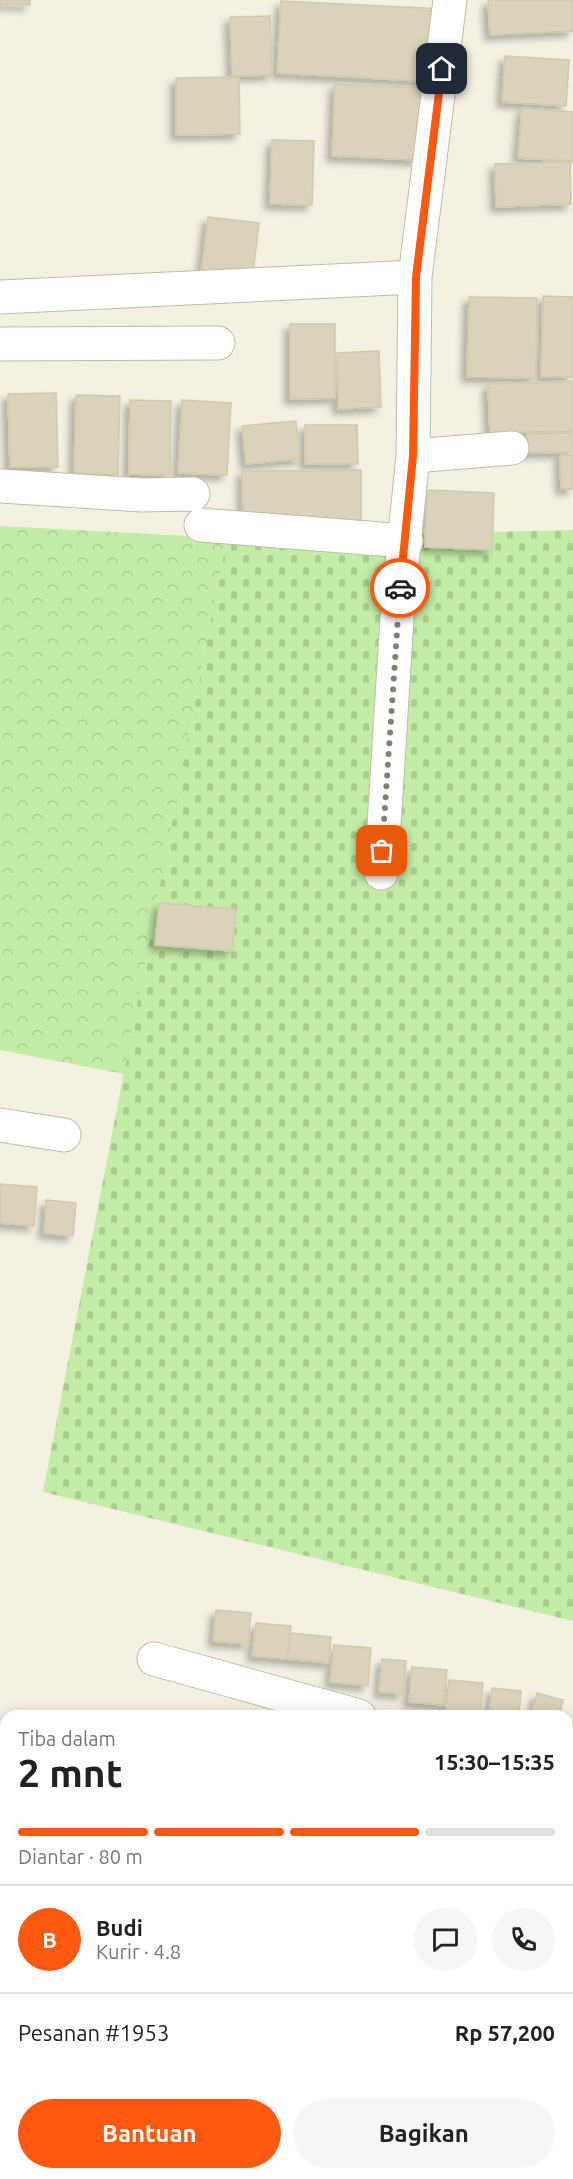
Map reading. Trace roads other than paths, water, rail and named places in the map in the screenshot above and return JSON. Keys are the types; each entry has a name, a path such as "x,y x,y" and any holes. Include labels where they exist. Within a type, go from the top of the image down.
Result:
{"street":[{"path":"381,873 398,603 413,456 416,277 450,0"},
{"path":"0,297 416,277"},
{"path":"0,345 218,343"},
{"path":"413,456 512,448"},
{"path":"0,486 142,495 193,494"},
{"path":"201,525 406,541"},
{"path":"0,1125 64,1135"},
{"path":"154,1659 337,1710"}]}
